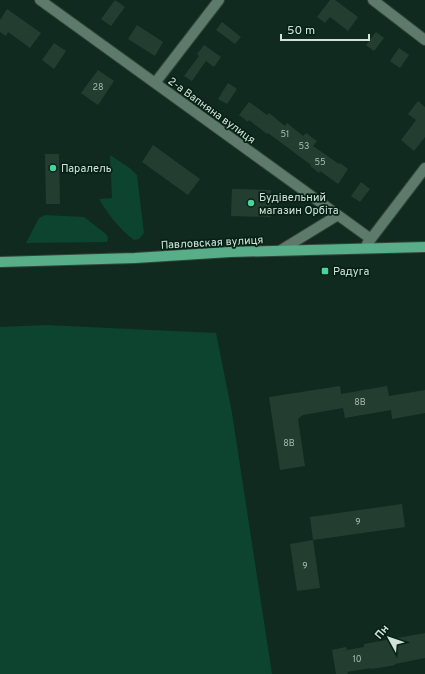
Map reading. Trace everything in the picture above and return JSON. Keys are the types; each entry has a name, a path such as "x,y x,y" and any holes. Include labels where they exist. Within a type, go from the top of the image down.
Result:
{"main road":[{"name":"Павловская вулиця","path":"0,262 135,258 281,250 425,247"}],"street":[{"name":"2-а Вапняна вулиця","path":"40,0 371,239"},
{"path":"155,84 219,0"},
{"path":"373,0 425,40"},
{"path":"363,248 425,168"},
{"path":"281,250 338,215"}],"green space":[{"path":"110,155 131,169 137,175 144,233 139,239 134,240 119,227 99,199 112,198"},
{"path":"45,215 84,217 106,234 108,238 107,242 26,243 39,218"},
{"path":"46,325 216,333 232,413 272,674 0,674 0,327"}],"building":[{"path":"115,0 125,7 111,26 101,19"},
{"path":"330,0 335,0 358,17 348,31 330,17 325,23 317,17"},
{"path":"7,9 41,33 30,48 8,32 6,36 0,32 0,20"},
{"path":"222,22 241,37 235,44 216,30"},
{"path":"137,25 163,42 155,56 128,39"},
{"path":"376,32 384,38 374,51 366,45"},
{"path":"54,43 66,51 54,69 42,60"},
{"path":"204,45 221,57 214,67 206,61 192,81 184,76 199,56 197,54"},
{"path":"399,48 409,55 400,68 390,61"},
{"path":"98,70 114,81 98,105 81,93"},
{"path":"228,83 237,89 227,104 218,99"},
{"path":"418,101 425,107 425,137 414,151 401,140 416,120 408,114"},
{"path":"249,102 267,115 269,113 285,126 287,123 303,136 306,133 317,141 313,146 348,169 338,184 320,171 319,173 310,166 311,165 268,133 267,134 249,120 248,122 239,115"},
{"path":"153,145 200,179 188,195 142,162"},
{"path":"45,154 59,154 60,204 46,204"},
{"path":"361,182 370,189 360,202 351,196"},
{"name":"Будівельний магазин Орбіта","path":"232,189 271,190 271,217 231,216"},
{"path":"340,386 341,394 387,386 389,396 425,390 425,413 392,419 391,410 345,418 343,408 303,415 298,419 305,466 280,470 269,397"},
{"path":"402,504 405,527 313,540 310,517"},
{"path":"313,540 320,588 297,591 290,544"},
{"path":"425,633 425,658 384,667 347,672 348,674 336,674 332,650 346,647 347,650 364,647 364,644"}],"place":[{"name":"Паралель","path":"53,168"},
{"name":"Будівельний магазин Орбіта","path":"251,203"},
{"name":"Радуга","path":"325,271"}]}
